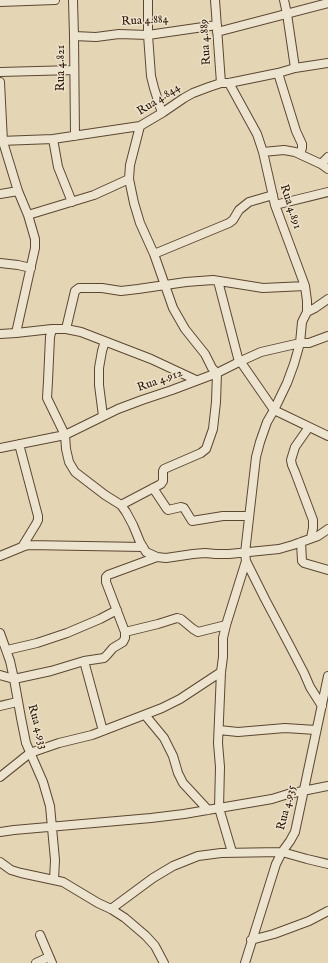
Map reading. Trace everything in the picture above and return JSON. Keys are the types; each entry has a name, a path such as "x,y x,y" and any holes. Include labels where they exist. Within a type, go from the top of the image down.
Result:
{"street":[{"path":"0,2 55,0"},
{"name":"Rua 4.821","path":"72,0 74,36 75,136"},
{"path":"148,0 148,35 151,76 162,113"},
{"name":"Rua 4.889","path":"215,0 217,28 225,83"},
{"path":"284,0 295,68"},
{"name":"Rua 4.884","path":"74,36 119,34 148,35 217,28 287,14 328,3"},
{"name":"Rua 4.844","path":"2,142 53,140 140,126 192,93 225,83 278,73 295,68 328,63"},
{"path":"0,72 74,70"},
{"path":"278,73 296,131 302,144 300,154"},
{"path":"0,82 2,142 18,191 28,215 35,248 16,333"},
{"name":"Rua 4.891","path":"225,83 257,134 263,152 275,205 305,286 307,312 302,322 300,343 287,383 267,422 256,457 246,557 223,638 219,730 219,808 232,852"},
{"path":"121,505 161,484 163,481 164,469 201,453 206,449 213,429 216,402 217,373 212,368 205,354 185,329 173,308 154,254 140,223 134,203 129,179 130,165 140,126"},
{"path":"53,140 58,167 72,202"},
{"path":"263,152 284,150 300,154 324,167 328,157"},
{"path":"28,215 94,195 129,179"},
{"path":"0,194 18,191"},
{"path":"275,205 328,192"},
{"path":"154,254 229,223 233,220 239,210 249,202 273,195"},
{"path":"0,263 31,268"},
{"path":"66,329 75,291 79,288 121,290 138,289 186,282 213,280 263,288 305,286"},
{"path":"218,281 238,358 274,410 328,436"},
{"path":"307,312 328,299"},
{"path":"52,329 50,337 47,387 48,398 65,435 69,462 76,472 105,495 121,505 133,525 146,552 157,558"},
{"path":"0,334 52,329 66,329 81,332 151,359 196,380"},
{"name":"Rua 4.912","path":"0,448 65,435 136,402 217,373 262,352 300,343 309,343 328,336"},
{"path":"104,416 99,379 102,351 105,342"},
{"path":"309,427 295,447 291,460 312,520 314,528 311,538"},
{"path":"19,444 38,516 36,524 22,546"},
{"path":"153,488 168,510 184,508 192,521 224,516 249,516"},
{"path":"0,675 14,678 51,671 84,661 104,658 113,648 123,642 125,632 106,580 108,575 157,558 205,553 246,557 301,542 318,536 328,529"},
{"path":"301,542 302,560 304,563 328,570"},
{"path":"0,556 22,546 28,545 143,547"},
{"path":"246,557 310,687 324,700"},
{"path":"6,650 37,643 67,633 117,610"},
{"path":"125,632 177,618 182,619 192,629 198,632 226,625"},
{"name":"Rua 4.933","path":"0,633 14,678 26,743 43,782 50,806 55,860 54,880"},
{"path":"84,661 103,731"},
{"path":"0,777 30,753 59,743 92,735 145,715 180,699 221,672"},
{"name":"Rua 4.935","path":"245,963 276,864 295,832 328,676"},
{"path":"0,706 18,702"},
{"path":"145,715 164,738 173,756 178,773 183,783 208,810"},
{"path":"219,730 238,732 285,728 316,730"},
{"path":"0,832 151,818 272,799 288,794 328,786"},
{"path":"111,909 153,878 173,866 198,856 232,852 282,852 328,864"},
{"path":"0,862 11,870 63,882 111,909 125,918 146,936 155,946 164,963"},
{"path":"251,940 274,934 309,921 328,911"},
{"path":"36,963 50,960 40,935"}]}
